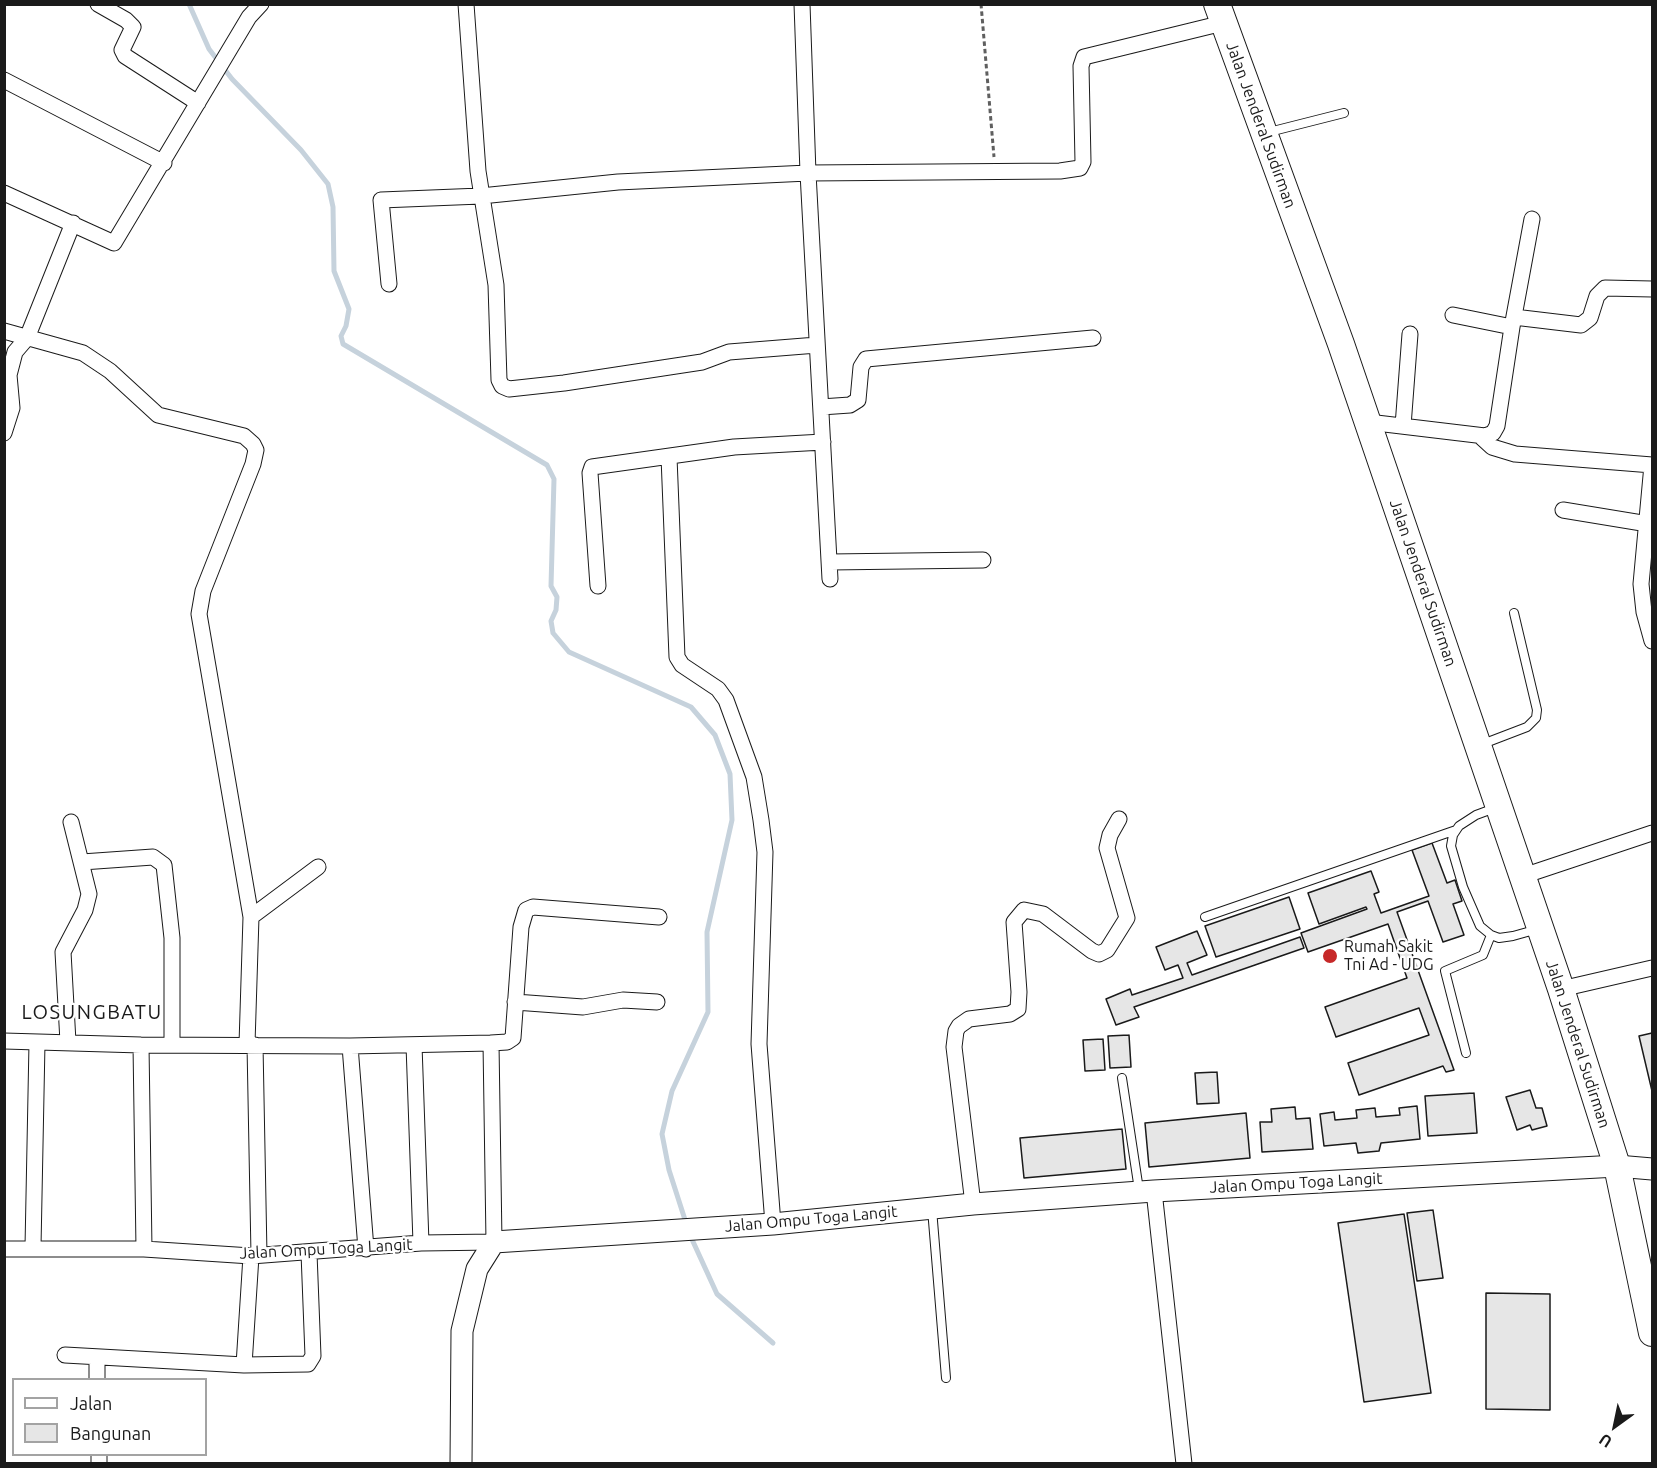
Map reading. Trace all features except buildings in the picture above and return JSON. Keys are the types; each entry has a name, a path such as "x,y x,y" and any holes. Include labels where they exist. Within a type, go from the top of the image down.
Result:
{"highway":[{"name":"Jalan Jenderal Sudirman","path":"1220,14 1368,422 1561,989 1617,1166 1653,1333"}],"main road":[{"name":"Jalan Ompu Toga Langit","path":"494,1242 773,1224 973,1204 1147,1191 1617,1166 1653,1169"},
{"path":"461,1464 462,1331 477,1269 494,1242"}],"street":[{"path":"98,4 126,20 133,27 122,50 125,56 198,103"},
{"path":"4,193 114,243 164,163 249,17 261,4"},
{"path":"466,4 481,196 496,285 499,380 506,388 696,363 729,352 817,345"},
{"path":"802,4 808,173 830,579"},
{"path":"389,284 381,200 481,196 618,182 808,173 1060,171 1081,167 1081,66 1084,57 1220,14"},
{"path":"4,80 164,163"},
{"path":"1368,422 1480,435 1489,435 1497,426 1532,219"},
{"path":"4,433 12,408 9,375 16,349 27,338 73,223"},
{"path":"1453,315 1513,322 1581,325 1590,318 1597,296 1605,288 1653,290"},
{"path":"4,331 90,357 110,371 158,415 237,433 253,444 255,450 253,464 203,591 199,614 251,917 255,1256 244,1365"},
{"path":"1403,426 1410,334"},
{"path":"821,407 850,405 856,402 861,394 861,367 866,359 1093,338"},
{"path":"1480,435 1492,447 1515,454 1652,465 1641,591 1644,612 1653,641"},
{"path":"598,586 590,469 596,465 734,447 823,442"},
{"path":"669,457 676,657 682,665 718,689 726,700 754,777 761,820 765,852 759,1044 773,1224"},
{"path":"1563,510 1648,524"},
{"path":"830,562 983,560"},
{"path":"973,1204 954,1047 956,1031 969,1019 1010,1014 1018,1009 1014,922 1024,910 1043,914 1092,951 1099,954 1107,950 1126,918 1107,848 1110,835 1119,819"},
{"path":"68,1042 63,952 88,900 82,862 71,822"},
{"path":"1523,876 1653,833"},
{"path":"82,862 153,857 164,865 172,938 172,1044"},
{"path":"251,917 318,867"},
{"path":"4,1041 141,1045 350,1046 507,1042 513,1038 521,927 523,913 529,908 659,917"},
{"path":"1561,989 1653,968"},
{"path":"515,1002 583,1007 623,1000 657,1002"},
{"path":"33,1247 37,1043"},
{"path":"491,1043 494,1242"},
{"path":"141,1045 144,1249"},
{"path":"414,1045 421,1243"},
{"path":"350,1046 366,1249"},
{"path":"1147,1191 1184,1464"},
{"name":"Jalan Ompu Toga Langit","path":"4,1249 33,1247 144,1249 255,1256 421,1243 494,1242"},
{"path":"65,1355 244,1365 305,1365 312,1359 309,1253"},
{"path":"97,1357 97,1378"}],"lane":[{"path":"1264,134 1344,113"},
{"path":"1479,746 1527,727 1536,718 1537,710 1514,613"},
{"path":"1206,917 1456,830 1476,815 1499,806"},
{"path":"1456,830 1451,846 1463,887 1480,926 1499,938 1540,928"},
{"path":"1466,1053 1445,971 1483,955 1491,934"},
{"path":"1122,1078 1147,1191"},
{"path":"932,1209 946,1378"}],"path":[{"path":"981,4 996,171"}],"waterway":[{"path":"189,4 209,49 232,79 301,150 328,184 333,207 334,271 349,309 346,326 341,336 343,344 547,465 554,479 551,586 557,597 556,610 551,621 553,633 569,652 691,707 715,735 730,774 732,820 707,932 708,1012 672,1091 662,1134 669,1170 687,1226"},
{"path":"690,1235 717,1294 773,1343"}],"place":[{"name":"Rumah Sakit Tni Ad - UDG","path":"1330,956"}],"district":[{"name":"LOSUNGBATU","path":"92,1012"}]}
